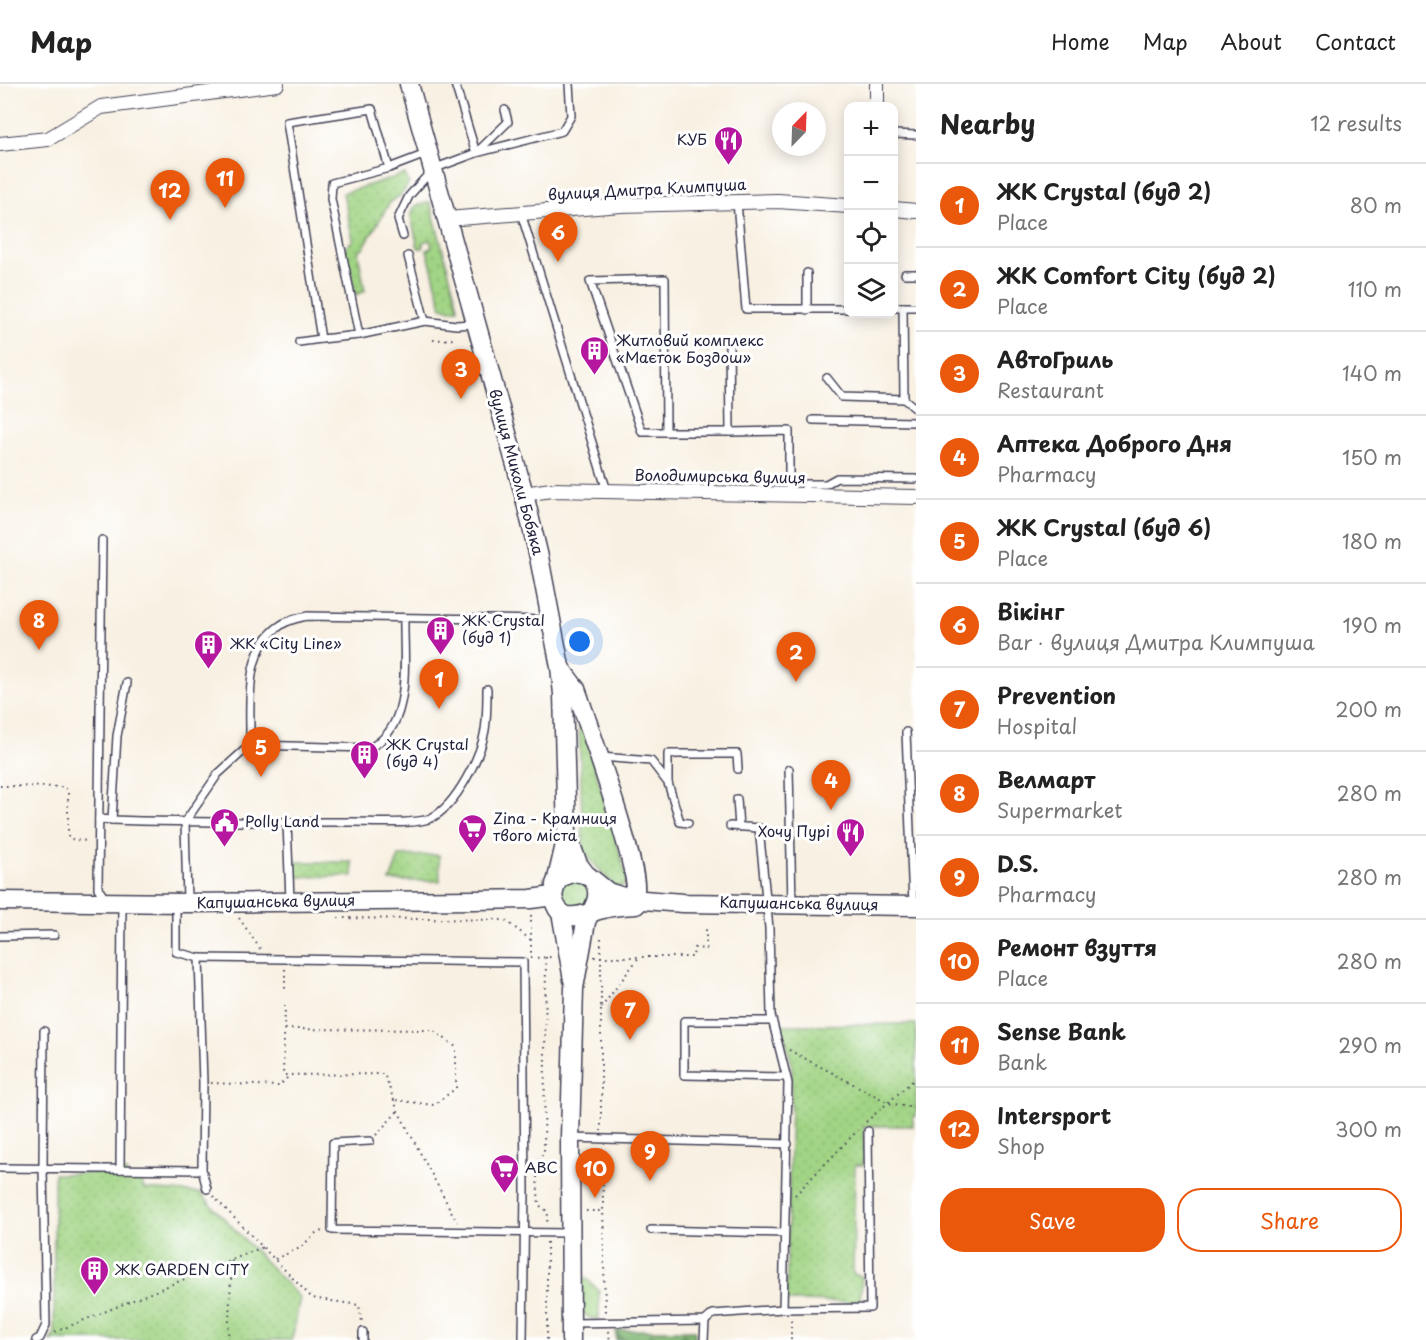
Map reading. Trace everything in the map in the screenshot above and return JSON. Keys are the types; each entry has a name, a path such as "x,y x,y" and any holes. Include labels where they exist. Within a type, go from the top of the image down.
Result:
{"street":[{"path":"0,144 48,139 101,107 277,84"},
{"name":"вулиця Миколи Бобяка","path":"410,84 524,494 552,620 563,694 567,834 554,890"},
{"path":"877,84 877,102"},
{"name":"вулиця Дмитра Климпуша","path":"447,219 621,205 778,201 844,206"},
{"path":"898,209 916,211"},
{"name":"Володимирська вулиця","path":"524,494 552,490 916,497"},
{"path":"560,667 576,689 635,878 635,890 624,898"},
{"name":"вулиця Миколи Бобяка","path":"567,834 578,864 590,878"},
{"path":"571,1332 570,1138 574,988 588,913 597,899 596,886 590,878 572,872 565,874 554,890 557,908 574,917 588,913"},
{"name":"Капушанська вулиця","path":"590,878 608,892 624,898 683,903"},
{"path":"635,878 655,894 683,903"},
{"name":"Капушанська вулиця","path":"0,901 181,903 474,900 554,890"},
{"name":"Капушанська вулиця","path":"588,913 613,906 683,903 915,906"},
{"path":"561,912 574,988"}],"lane":[{"path":"455,84 476,153"},
{"path":"359,334 331,199 332,183 389,168 476,153 562,131 571,116 568,84"},
{"path":"321,339 287,122 372,109 389,168"},
{"path":"476,153 508,122 505,110"},
{"path":"898,134 916,135"},
{"path":"403,236 399,219 409,196 430,161"},
{"path":"736,202 746,309 844,309"},
{"path":"521,213 607,492"},
{"path":"408,256 425,321"},
{"path":"807,273 807,310"},
{"path":"905,274 916,274"},
{"path":"666,432 665,279 590,281 642,432 666,432 730,432 789,431 789,495"},
{"path":"903,307 904,399"},
{"path":"898,308 916,307"},
{"path":"299,342 359,334 425,321 456,325 476,324"},
{"path":"729,341 730,432"},
{"path":"827,378 842,397 904,399 916,409"},
{"path":"813,420 916,422"},
{"path":"805,495 806,484 826,484 837,478 916,479"},
{"path":"102,540 98,888 114,902 120,1169"},
{"path":"250,745 252,673 257,654 266,638 282,624 307,616 552,620"},
{"path":"404,618 401,708 387,735 378,744 369,748 250,745 218,774 185,822 176,952 198,958 523,962 523,1340"},
{"path":"112,820 117,736 127,683"},
{"path":"99,819 287,822 422,821 432,818 454,797 474,762 485,731 487,689"},
{"path":"906,732 915,906"},
{"path":"688,823 680,822 668,783 668,754 737,754 738,769"},
{"path":"599,757 651,761 668,783"},
{"path":"789,769 792,904"},
{"path":"737,799 739,827"},
{"path":"287,822 290,902"},
{"path":"730,826 759,828 762,849 772,1021 788,1083 784,1233 787,1309"},
{"path":"0,936 54,935"},
{"path":"198,958 203,1083 202,1170 207,1189"},
{"path":"772,1021 684,1021 684,1075 786,1077"},
{"path":"36,1340 40,1338 46,1325 43,1168 44,1031"},
{"path":"571,1332 705,1321 713,1314 787,1309 870,1308 868,1131"},
{"path":"570,1138 788,1144"},
{"path":"370,1141 333,1143 332,1230 571,1233"},
{"path":"0,1168 202,1170"},
{"path":"651,1230 784,1233"},
{"path":"704,1340 705,1321"}],"path":[{"path":"433,340 457,339"},
{"path":"0,786 66,787 68,791 68,837 74,840 99,842"},
{"path":"531,915 531,958"},
{"path":"250,917 238,917 269,959"},
{"path":"331,918 505,920 532,941"},
{"path":"600,957 693,957 694,948 706,949 706,927"},
{"path":"546,957 544,1152 536,1164 539,1205 548,1212 547,1340"},
{"path":"523,962 531,958 558,957"},
{"path":"601,1008 639,957"},
{"path":"285,959 285,990"},
{"path":"285,1005 284,1075 384,1074 398,1111 461,1231"},
{"path":"285,1029 433,1030 456,1047 456,1088 434,1105 395,1100"},
{"path":"778,1045 889,1103 916,1108"},
{"path":"203,1083 279,1086 290,1075"},
{"path":"785,1206 862,1125 916,1078"},
{"path":"370,1141 398,1111"},
{"path":"207,1189 312,1298 359,1305 363,1336"},
{"path":"580,1211 603,1211"},
{"path":"275,1259 300,1248 317,1232 332,1230"},
{"path":"44,1329 54,1333 263,1247"},
{"path":"228,1340 232,1258"},
{"path":"787,1309 791,1340"}],"green space":[{"path":"405,174 409,183 401,195 390,202 364,247 358,252 365,291 356,295 344,249 353,240 343,193"},
{"path":"430,202 458,309 450,310 442,307 427,250 432,247 430,240 423,242 423,248 418,248 411,216 415,206"},
{"path":"579,724 582,724 627,878 625,885 620,887 615,886 583,851"},
{"path":"439,855 440,881 390,881 399,856"},
{"path":"292,862 352,862 353,876 293,877"},
{"path":"572,877 592,887 586,909 564,909 559,887"},
{"path":"916,1024 916,1116 913,1116 913,1126 864,1126 864,1165 855,1165 853,1274 862,1276 860,1302 786,1301 792,1064 781,1025"},
{"path":"127,1172 127,1178 142,1181 144,1189 200,1193 300,1298 292,1340 50,1340 54,1336 54,1174"},
{"path":"586,1278 599,1291 599,1320 590,1318 582,1312 581,1279"},
{"path":"616,1330 695,1330 695,1340 616,1340"}],"place":[{"name":"КУБ","path":"728,166"},
{"name":"Sense Bank","path":"225,208"},
{"name":"Intersport","path":"170,220"},
{"name":"Вікінг","path":"558,262"},
{"name":"Житловий комплекс «Маєток Боздош»","path":"595,376"},
{"name":"АвтоГриль","path":"461,399"},
{"name":"Велмарт","path":"39,650"},
{"name":"ЖК Crystal (буд 1)","path":"441,656"},
{"name":"ЖК «City Line»","path":"209,670"},
{"name":"ЖК Comfort City (буд 2)","path":"796,682"},
{"name":"ЖК Crystal (буд 2)","path":"439,709"},
{"name":"ЖК Crystal (буд 6)","path":"261,777"},
{"name":"ЖК Crystal (буд 4)","path":"365,780"},
{"name":"Аптека Доброго Дня","path":"831,810"},
{"name":"Polly Land","path":"224,848"},
{"name":"Zina - Крамниця твого міста","path":"472,854"},
{"name":"Хочу Пурі","path":"851,858"},
{"name":"Prevention","path":"630,1040"},
{"name":"D.S.","path":"650,1181"},
{"name":"ABC","path":"504,1194"},
{"name":"Ремонт взуття","path":"595,1198"},
{"name":"ЖК GARDEN CITY","path":"94,1296"}]}
